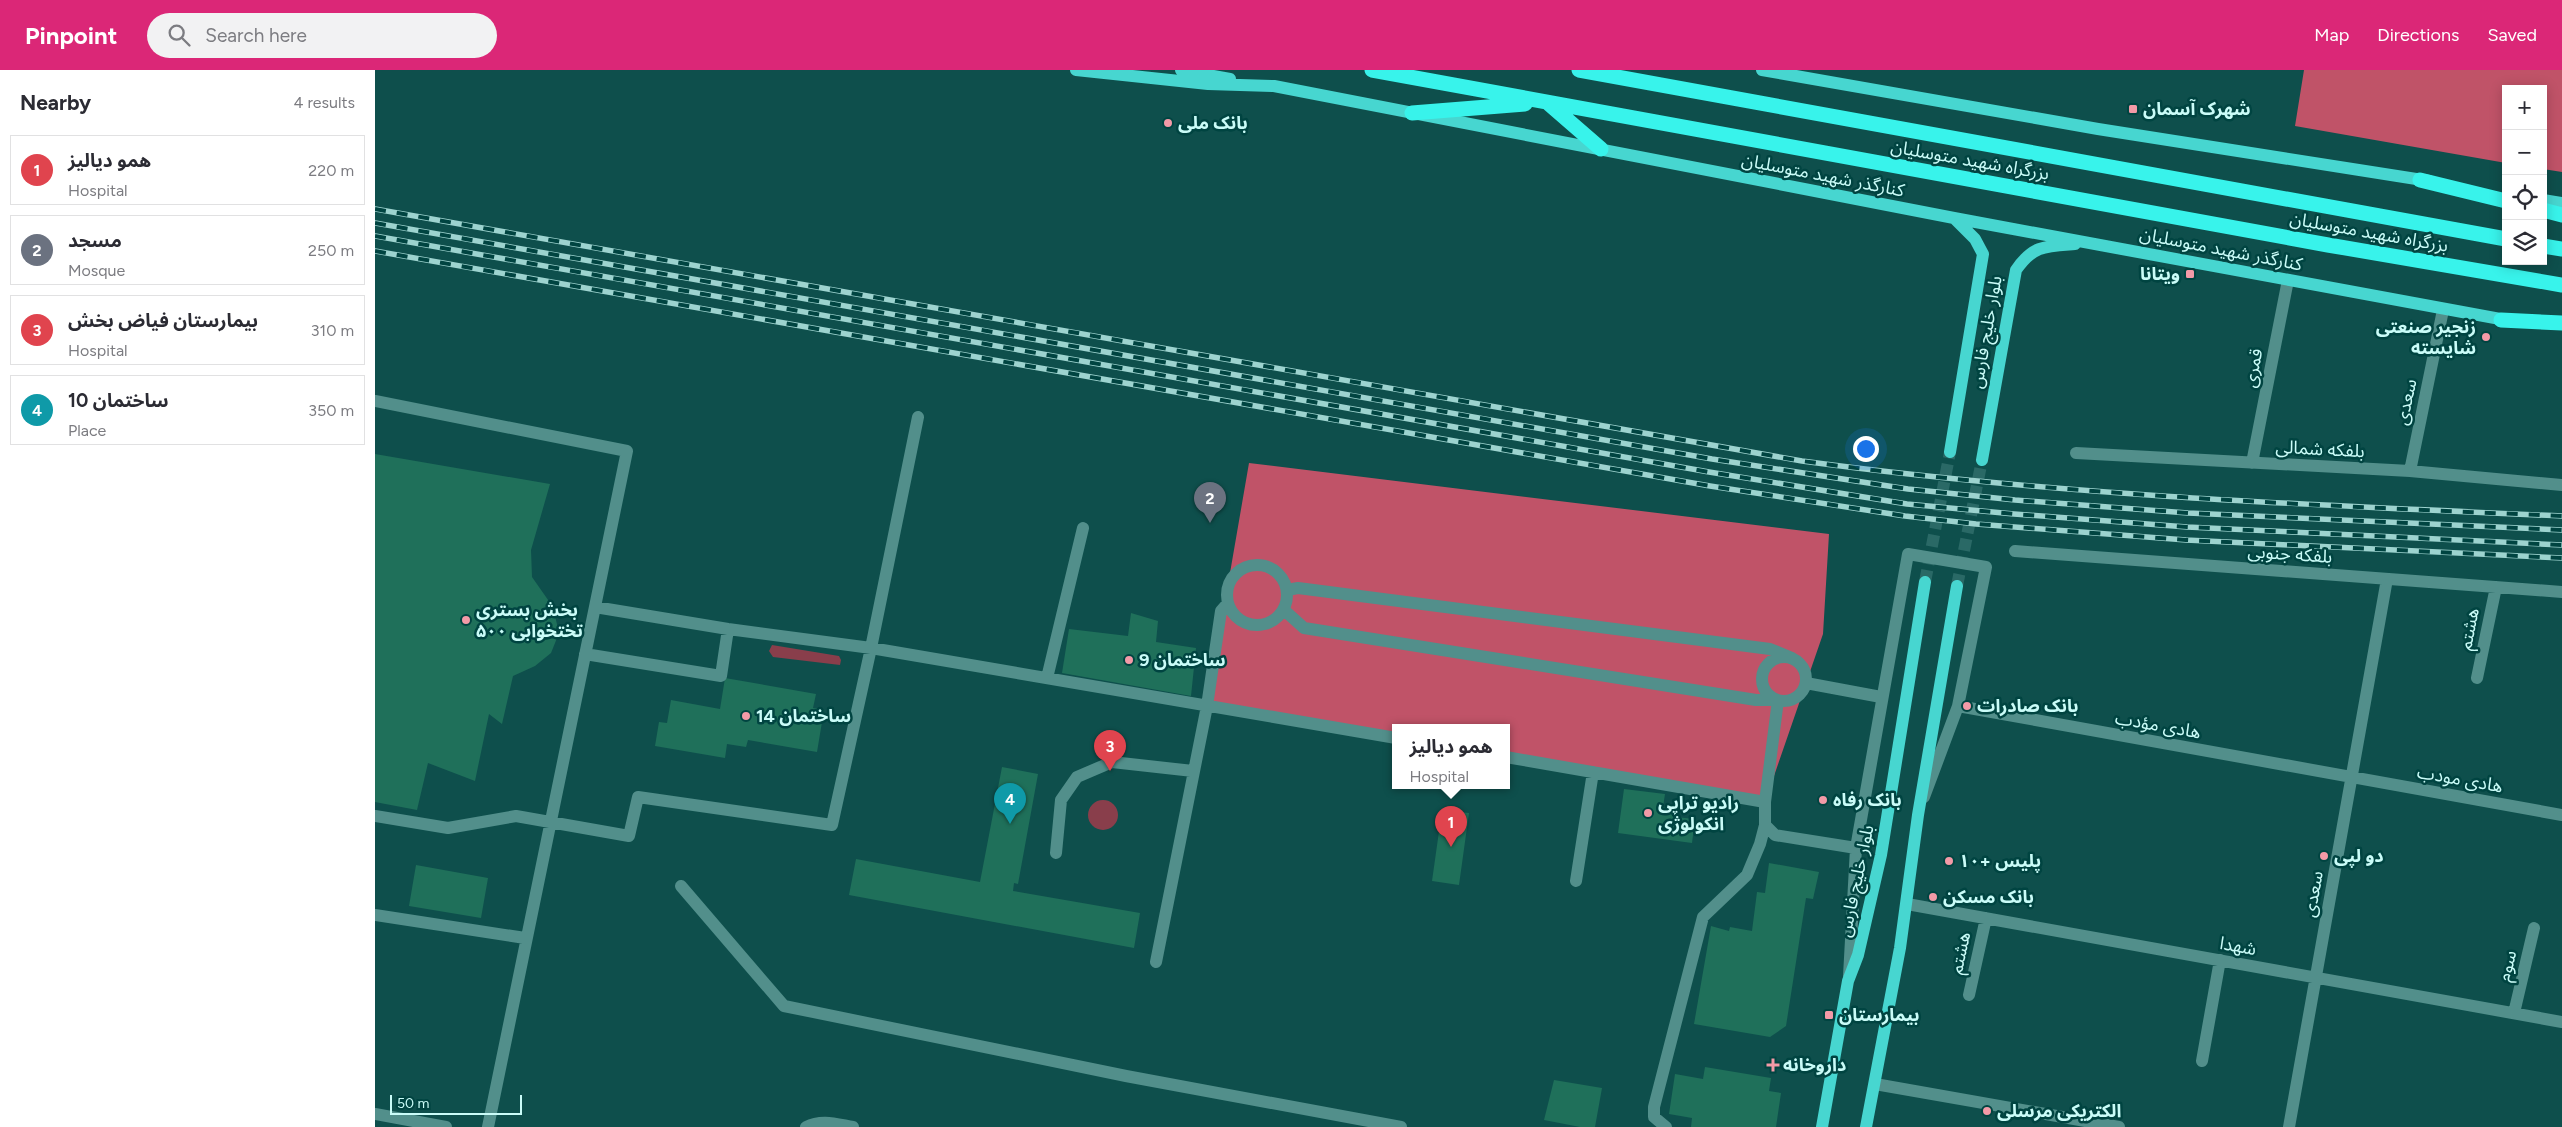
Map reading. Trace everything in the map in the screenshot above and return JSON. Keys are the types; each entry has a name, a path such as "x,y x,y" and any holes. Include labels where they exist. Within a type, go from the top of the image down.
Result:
{"highway":[{"name":"بزرگراه شهید متوسلیان","path":"1372,70 2328,245 2562,285"},
{"name":"بزرگراه شهید متوسلیان","path":"1579,70 2502,238"},
{"path":"1412,113 1547,102 1601,149"},
{"path":"2420,180 2502,200"},
{"path":"2547,211 2562,215"},
{"path":"2547,247 2562,249"},
{"path":"2501,320 2562,323"}],"main road":[{"name":"کنارگذر شهید متوسلیان","path":"1076,70 1208,84 1274,86 1954,218 2095,242 2443,310 2562,330"},
{"path":"1181,70 1274,86"},
{"path":"1762,70 2097,129 2502,193"},
{"path":"2547,201 2562,204"},
{"name":"بلوار خلیج فارس","path":"1950,452 1983,254 1975,239 1954,218"},
{"name":"بلوار خلیج فارس","path":"1982,460 2016,270 2025,256 2043,246 2095,242"},
{"name":"بلوار خلیج فارس","path":"1822,1127 1848,981 1858,955 1881,855 1925,582"},
{"path":"1865,1127 1875,1084 1907,904 1917,815 1957,586"}],"street":[{"name":"قمری","path":"2252,463 2288,280"},
{"name":"سعدی","path":"2410,471 2443,310"},
{"path":"375,401 627,451 525,938 488,1127"},
{"path":"375,816 448,828 516,816 629,836 638,798 831,825 871,648 918,418"},
{"name":"بلفکه شمالی","path":"2076,453 2410,471 2562,485"},
{"path":"1047,678 1083,528"},
{"name":"بلفکه جنوبی","path":"2015,551 2562,592"},
{"path":"1848,981 1856,848 1881,697 1908,554 1986,567 1958,706 1917,815"},
{"path":"1250,566 1269,568 1278,573 1287,590 1284,610 1277,618 1259,626 1239,620 1232,613 1228,603 1229,584 1234,576 1250,566"},
{"name":"سعدی","path":"2289,1127 2387,579"},
{"name":"هشتم","path":"2477,678 2495,587"},
{"path":"1284,610 1304,628 1756,700 1791,700 1798,696 1806,683 1804,668 1792,658 1770,649 1298,588 1287,590"},
{"path":"1156,962 1207,706 1221,611 1228,603"},
{"path":"595,607 728,629 871,648 1392,737"},
{"path":"585,654 721,676 728,629"},
{"path":"1778,700 1765,691 1762,678 1764,671 1772,660 1785,657 1792,658"},
{"path":"1806,683 1881,697"},
{"path":"1666,1127 1654,1117 1653,1108 1703,917 1747,875 1761,844 1765,825 1765,802 1778,700"},
{"name":"هادی مؤدب","path":"1958,706 2352,777"},
{"path":"1510,758 1765,802"},
{"path":"1056,853 1061,800 1077,777 1112,762 1193,772"},
{"path":"1576,881 1593,772"},
{"name":"هادی مودب","path":"2352,777 2562,816"},
{"path":"1765,825 1775,835 1856,848"},
{"path":"681,886 784,1006 1126,1076 1401,1127"},
{"name":"شهدا","path":"1907,904 2562,1022"},
{"path":"375,915 525,938"},
{"name":"هشتم","path":"1969,995 1986,918"},
{"name":"سوم","path":"2514,1013 2534,928"},
{"path":"2202,1060 2220,960"},
{"path":"1875,1084 2119,1127"},
{"path":"375,1114 447,1127"},
{"path":"806,1127 815,1122 826,1122 853,1127"}],"shaded area":[{"path":"2304,70 2562,70 2562,172 2547,170 2547,85 2502,85 2502,162 2295,126"},
{"path":"1249,463 1829,534 1823,634 1765,802 1510,758 1510,724 1392,724 1392,737 1207,706"},
{"path":"772,645 839,656 841,660 840,665 773,657 769,651"},
{"path":"1103,800 1114,804 1118,815 1114,826 1103,830 1092,826 1088,815 1092,804"}],"building":[{"name":"بخش بستری ۵۰۰ تختخوابی","path":"375,454 550,484 531,550 532,577 553,607 559,633 551,653 535,666 513,676 502,724 489,714 475,781 428,763 417,810 375,802"},
{"name":"ساختمان 9","path":"1131,613 1158,621 1156,642 1196,648 1191,696 1062,673 1069,629 1128,636"},
{"name":"ساختمان 14","path":"725,678 816,694 813,708 824,710 817,752 748,740 746,747 727,744 725,758 655,746 659,722 667,723 671,700 720,709"},
{"path":"1002,767 1038,774 1018,884 1014,883 1013,891 1140,913 1134,948 849,895 856,859 980,882"},
{"name":"رادیو تراپی انکولوژی","path":"1624,789 1665,794 1663,807 1676,809 1675,817 1695,819 1692,843 1618,833"},
{"path":"1442,810 1469,813 1459,885 1432,881"},
{"path":"1769,863 1819,872 1813,899 1806,898 1786,1026 1770,1037 1694,1024 1711,926 1729,931 1730,927 1752,931 1757,892 1765,893"},
{"path":"416,865 488,878 481,918 409,906"},
{"path":"1705,1067 1771,1078 1769,1091 1781,1093 1776,1127 1691,1127 1692,1118 1669,1114 1675,1074 1703,1079"},
{"path":"1554,1080 1602,1088 1595,1127 1580,1127 1544,1120"}],"tunnel":[{"path":"1925,582 1950,452"},
{"path":"1957,586 1982,460"}],"railway":[{"path":"375,209 1802,461 1991,482 2181,497 2562,516"},
{"path":"375,223 1712,459 1908,489 2015,500 2188,513 2562,530"},
{"path":"375,236 1709,472 1907,504 2187,527 2562,545"},
{"path":"375,251 1710,486 1905,516 1976,524 2186,540 2562,558"}],"place":[{"name":"شهرک آسمان","path":"2133,109"},
{"name":"بانک ملی","path":"1168,123"},
{"name":"ویتانا","path":"2190,274"},
{"name":"زنجیر صنعتی شایسته","path":"2486,337"},
{"name":"مسجد","path":"1210,523"},
{"name":"بخش بستری ۵۰۰ تختخوابی","path":"466,620"},
{"name":"ساختمان 9","path":"1129,660"},
{"name":"بانک صادرات","path":"1967,706"},
{"name":"ساختمان 14","path":"746,716"},
{"name":"بیمارستان فیاض بخش","path":"1110,771"},
{"name":"بانک رفاه","path":"1823,800"},
{"name":"رادیو تراپی انکولوژی","path":"1648,813"},
{"name":"ساختمان 10","path":"1010,824"},
{"name":"همو دیالیز","path":"1451,847"},
{"name":"دو لپی","path":"2324,856"},
{"name":"پلیس +۱۰","path":"1949,861"},
{"name":"بانک مسکن","path":"1933,897"},
{"name":"بیمارستان","path":"1829,1015"},
{"name":"داروخانه","path":"1773,1065"},
{"name":"الکتریکی مرسلی","path":"1987,1111"}]}
